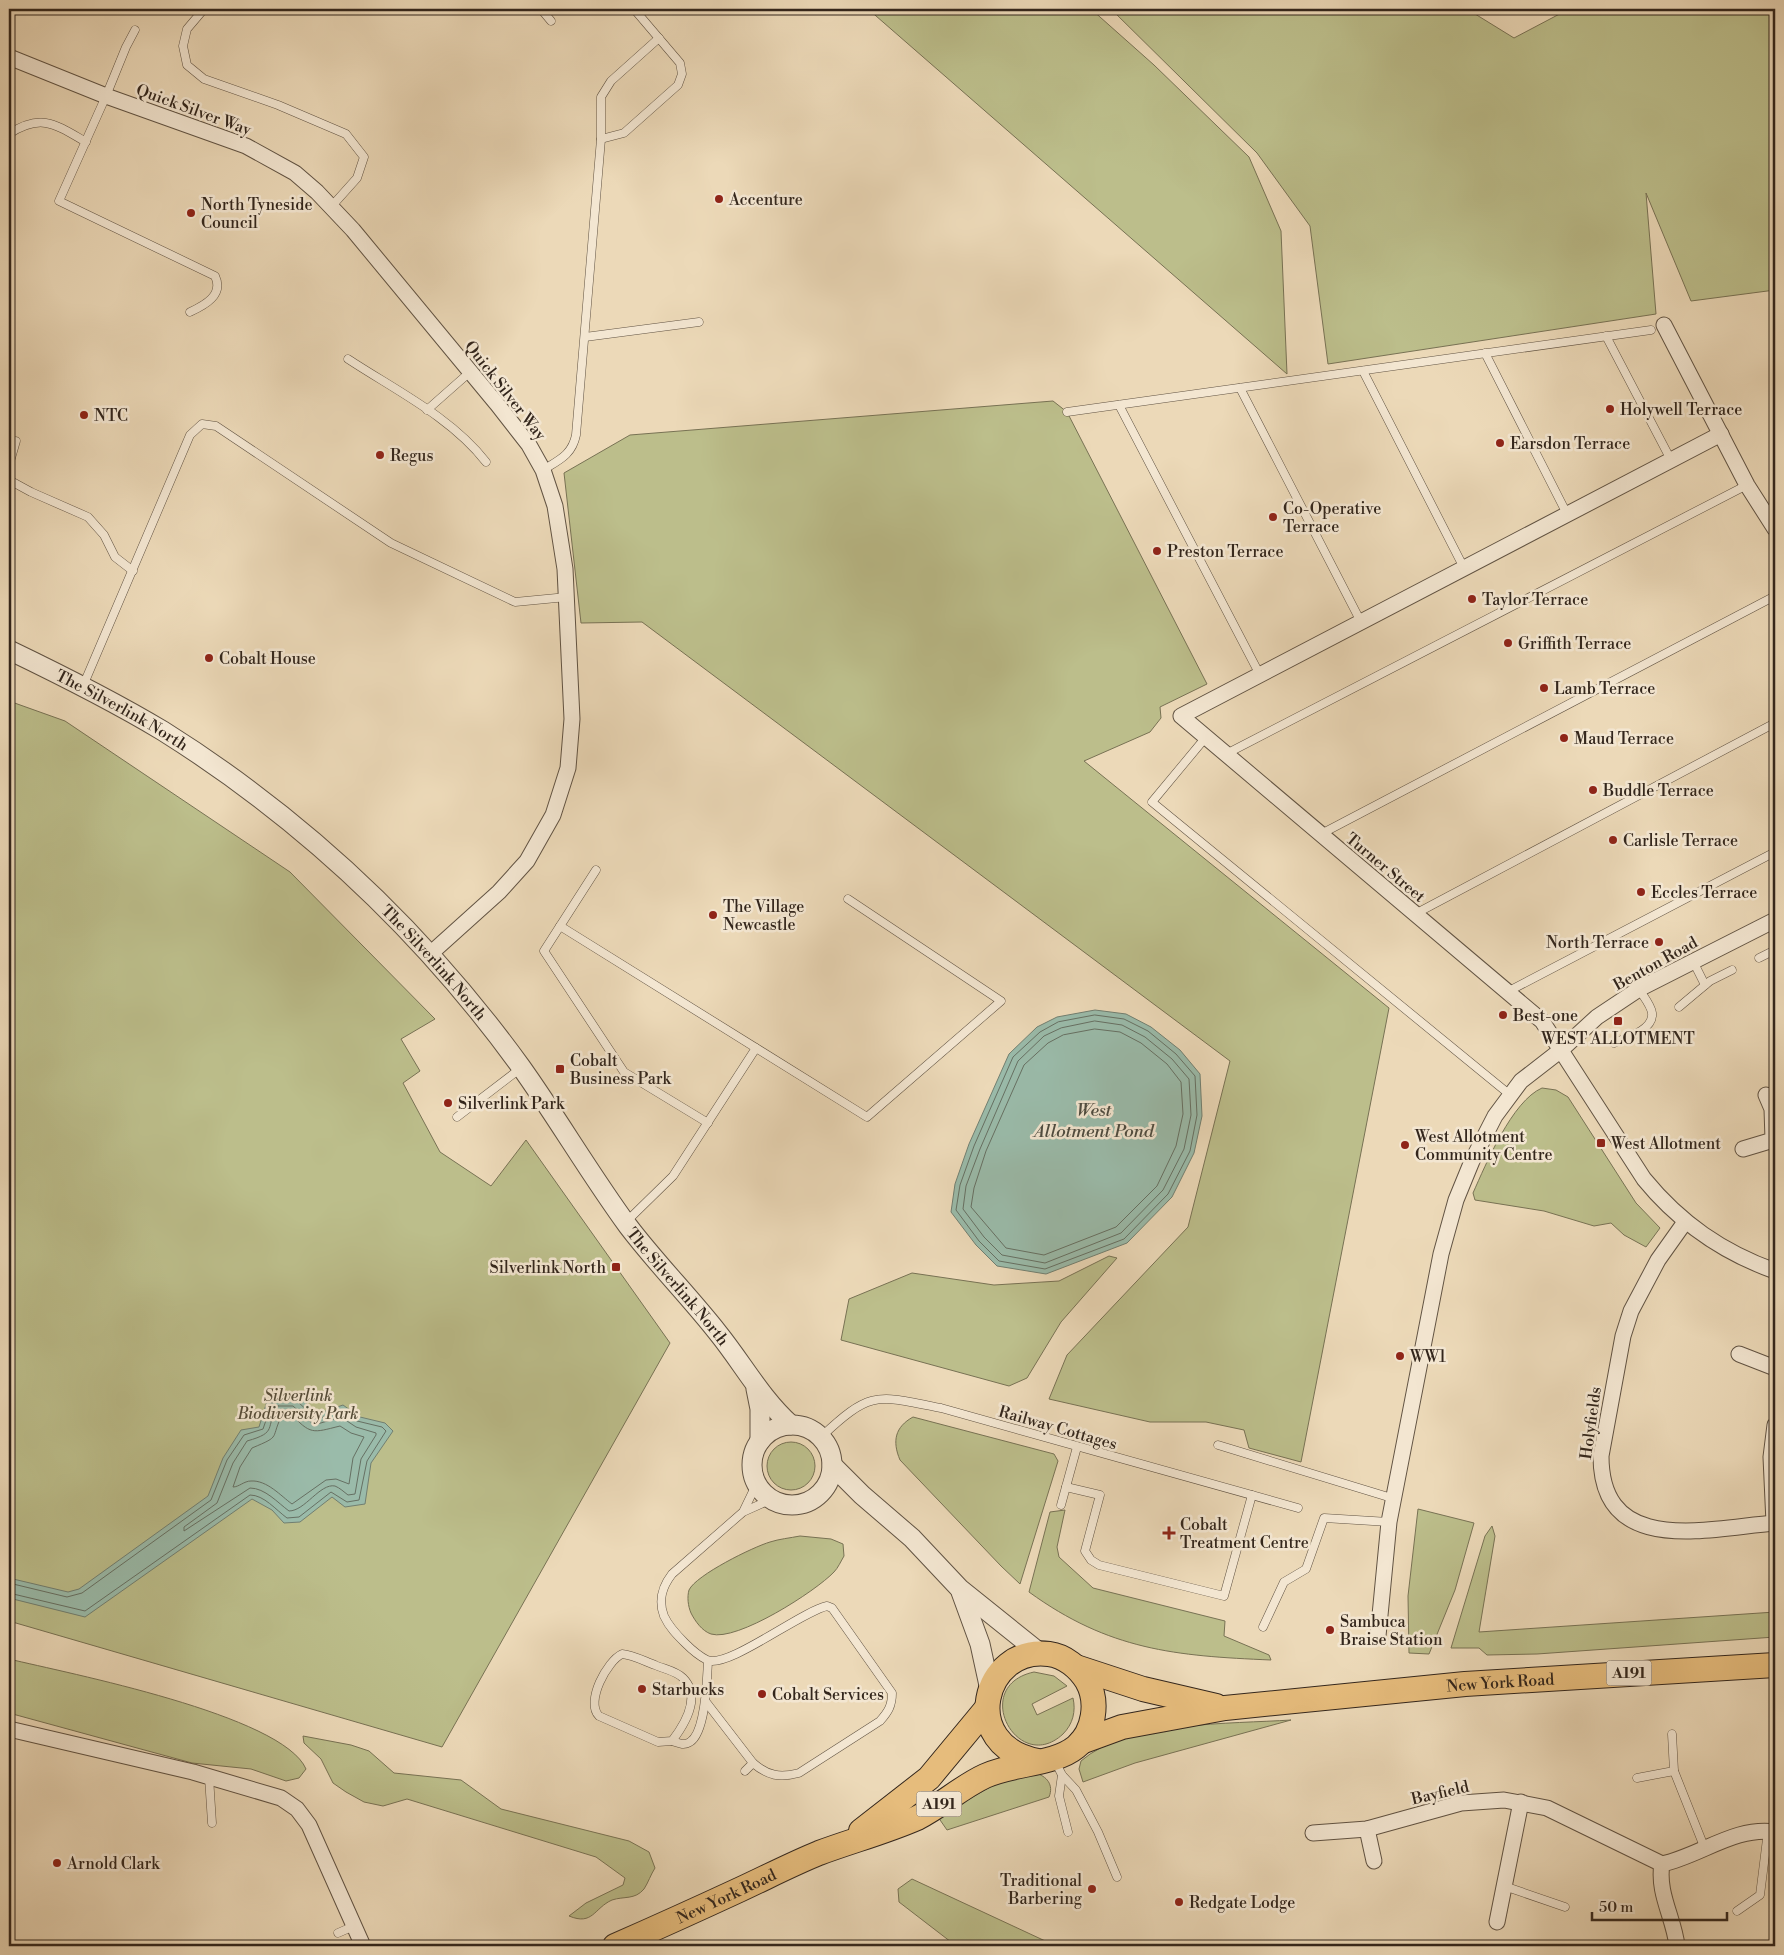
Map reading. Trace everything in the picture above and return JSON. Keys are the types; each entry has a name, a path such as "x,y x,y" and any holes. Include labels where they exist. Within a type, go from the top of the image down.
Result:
{"main road":[{"name":"New York Road","path":"828,1850 929,1778 988,1699 995,1680 1010,1664 1021,1659 1041,1654 1062,1658 1076,1667 1143,1689 1225,1708"},
{"name":"New York Road","path":"615,1946 828,1850 920,1816 988,1775 1051,1765 1081,1742 1122,1727 1225,1708 1300,1702 1385,1690 1495,1681 1775,1664"},
{"path":"1076,1667 1089,1685 1094,1703 1090,1726 1081,1742"},
{"path":"988,1699 991,1728 1002,1744 1019,1756 1051,1765"}],"street":[{"name":"Quick Silver Way","path":"9,57 106,96 246,146 295,173 353,230 528,445 543,470 557,513 567,597 572,720 571,746 562,790 553,815 527,861 514,877 429,955"},
{"path":"1657,327 1721,434 1747,485 1775,529"},
{"path":"1260,675 1721,434"},
{"name":"The Silverlink North","path":"9,650 83,686 162,731 258,796 344,867 397,919 482,1016 521,1068 625,1223 716,1331 756,1387 791,1425"},
{"name":"Turner Street","path":"1260,675 1181,716 1542,1021 1561,1050"},
{"name":"Benton Road","path":"1378,1636 1390,1522 1447,1230 1472,1160 1495,1116 1510,1094 1533,1070 1561,1050 1596,1017 1639,988 1775,920"},
{"path":"1561,1050 1644,1179 1658,1196 1686,1222 1725,1250 1775,1271"},
{"path":"1743,1150 1774,1143 1772,1109 1766,1095"},
{"name":"Holyfields","path":"1686,1222 1644,1283 1623,1336 1601,1456 1601,1472 1606,1490 1623,1514 1634,1523 1649,1529 1685,1531 1775,1523 1770,1457 1775,1425"},
{"path":"1739,1354 1775,1368"},
{"name":"The Silverlink North","path":"756,1387 760,1410 760,1441"},
{"path":"791,1425 807,1428 821,1437 829,1450 832,1465 828,1481 819,1494 812,1499 796,1504 780,1503 772,1499 757,1483 752,1466 753,1457 760,1441 774,1429 791,1425"},
{"path":"832,1465 862,1495 912,1538 960,1588 1041,1654"},
{"path":"819,1494 846,1492 862,1495"},
{"path":"960,1588 980,1644 988,1699"},
{"path":"9,1729 209,1777 281,1798 297,1810 309,1825 363,1946"},
{"name":"Bayfield","path":"1313,1833 1368,1829 1461,1803 1493,1800 1521,1802 1547,1808 1662,1864"},
{"path":"1497,1922 1521,1802"},
{"path":"1368,1829 1374,1861"},
{"path":"1677,1946 1676,1932 1665,1902 1660,1878 1662,1864 1680,1860 1742,1833 1772,1831"}],"lane":[{"path":"204,9 187,29 183,46 187,65 204,79 278,105 346,134 364,157 357,178 331,207"},
{"path":"541,9 552,21"},
{"path":"601,139 624,133 678,85 682,74 680,63 634,9"},
{"path":"135,30 60,201 215,276 218,283 216,292 211,300 190,312"},
{"path":"543,470 567,456 574,444 585,337 601,139 601,97 611,81 658,38"},
{"path":"9,134 22,125 35,121 54,125 86,142"},
{"path":"585,337 698,322"},
{"path":"1067,412 1606,336 1657,327"},
{"path":"1606,336 1671,460"},
{"path":"1485,353 1567,514"},
{"path":"348,359 427,410 471,442 486,462"},
{"path":"1363,370 1464,568"},
{"path":"427,410 470,372"},
{"path":"1240,388 1361,622"},
{"path":"1119,405 1260,675"},
{"path":"83,686 190,435 202,424 216,426 391,543 515,602 567,597"},
{"path":"9,466 16,441"},
{"path":"9,480 30,492 88,517 104,535 115,558 133,571"},
{"path":"1226,754 1747,485"},
{"path":"1320,834 1775,596"},
{"path":"1415,914 1775,723"},
{"path":"1206,737 1152,802 1510,1094"},
{"path":"1507,992 1775,852"},
{"path":"596,870 544,951 624,1072 708,1123"},
{"path":"560,926 867,1117 1001,1001 848,899"},
{"path":"1759,958 1775,950"},
{"path":"1693,962 1705,986"},
{"path":"1679,1007 1705,986 1732,970"},
{"path":"1614,1043 1638,1032 1650,1021 1651,1009 1639,988"},
{"path":"625,1223 673,1176 756,1048"},
{"path":"458,1117 521,1068"},
{"name":"Railway Cottages","path":"821,1437 856,1406 882,1398 940,1408 1298,1508"},
{"path":"1218,1445 1395,1499"},
{"path":"1061,1505 1077,1447"},
{"path":"743,1512 757,1483"},
{"path":"1066,1487 1100,1495 1085,1551 1099,1566 1224,1596 1252,1495"},
{"path":"706,1702 753,1762 763,1771 775,1777 799,1773 880,1721 889,1711 892,1693 832,1608 827,1606 803,1615 733,1656 708,1660 676,1634 662,1609 661,1597 664,1585 672,1574 743,1512 772,1499"},
{"path":"1263,1627 1284,1582 1306,1570 1324,1518 1390,1522"},
{"path":"672,1741 682,1728 690,1709 691,1697 688,1686 676,1674 628,1654 616,1657 594,1697 595,1712 599,1716 658,1742 689,1743 696,1737 706,1702 708,1660"},
{"path":"1672,1734 1674,1772 1705,1849"},
{"path":"746,1771 753,1762"},
{"path":"1051,1765 1068,1832"},
{"path":"1051,1765 1076,1790 1098,1832 1116,1877"},
{"path":"1637,1778 1674,1772"},
{"path":"209,1777 212,1823"},
{"path":"1737,1911 1760,1895 1772,1831"},
{"path":"1504,1886 1565,1907"},
{"path":"338,1934 354,1926"}],"green space":[{"path":"868,9 1091,9 1154,65 1249,157 1281,231 1287,374"},
{"path":"1111,9 1467,9 1514,38 1569,9 1775,9 1775,290 1691,301 1646,193 1656,314 1328,364 1310,226 1257,153"},
{"path":"1053,401 1067,412 1207,684 1160,707 1161,718 1150,732 1084,761 1389,1008 1301,1462 1249,1448 1244,1430 1206,1422 1150,1422 1049,1399 1067,1355 1188,1227 1230,1061 642,622 581,623 564,473 630,435"},
{"name":"Silverlink Biodiversity Park","path":"9,701 65,721 290,872 435,1019 401,1039 420,1071 403,1083 440,1152 491,1186 526,1140 670,1343 442,1747 9,1621"},
{"path":"1542,1088 1556,1090 1568,1097 1636,1203 1660,1228 1646,1247 1624,1235 1611,1223 1594,1226 1544,1211 1475,1200 1473,1193 1501,1134 1520,1106 1531,1095"},
{"path":"1109,1256 1117,1258 1061,1322 1027,1378 1009,1386 841,1340 849,1299 912,1273 994,1285 1059,1281"},
{"path":"913,1417 1054,1454 1058,1461 1020,1584 900,1460 896,1447 897,1435 902,1425"},
{"path":"786,1442 796,1442 805,1446 811,1452 814,1457 814,1475 805,1486 796,1490 786,1490 777,1486 771,1480 767,1471 767,1461 771,1452 777,1446"},
{"path":"1418,1509 1474,1523 1455,1590 1429,1654 1409,1653 1408,1596"},
{"path":"1065,1510 1057,1547 1059,1557 1093,1588 1225,1621 1224,1636 1269,1655 1271,1660 1173,1652 1115,1638 1087,1627 1029,1592 1050,1512"},
{"path":"1492,1526 1495,1536 1479,1632 1775,1612 1775,1637 1537,1654 1487,1655 1479,1648 1451,1648 1485,1536"},
{"path":"800,1536 831,1539 843,1544 844,1556 835,1570 825,1580 776,1613 739,1630 723,1634 711,1634 699,1625 691,1613 688,1601 689,1590 694,1584 726,1562 762,1545"},
{"path":"9,1659 122,1686 217,1714 258,1731 289,1749 306,1769 299,1778 286,1781 251,1769 192,1763 9,1713"},
{"path":"1034,1672 1054,1676 1067,1686 1032,1704 1037,1715 1073,1698 1074,1703 1073,1717 1069,1726 1063,1734 1046,1744 1030,1744 1017,1737 1007,1724 1003,1709 1005,1694 1015,1680"},
{"path":"1291,1720 1135,1763 1083,1782 1079,1769 1081,1761 1101,1748 1124,1738 1181,1727"},
{"path":"303,1736 351,1745 369,1751 394,1773 461,1780 501,1809 629,1841 649,1852 655,1868 644,1889 637,1895 612,1900 593,1915 583,1919 569,1916 586,1903 623,1885 625,1878 596,1857 407,1799 383,1806 364,1802 333,1783 321,1759 304,1743"},
{"path":"1035,1773 1043,1776 1050,1785 1049,1797 947,1830 938,1817 997,1783"},
{"path":"912,1879 1056,1946 963,1946 951,1942 899,1902 898,1889"}],"water":[{"name":"West Allotment Pond","path":"1095,1010 1126,1014 1151,1027 1180,1050 1200,1074 1202,1116 1194,1153 1172,1197 1127,1243 1046,1274 997,1266 976,1245 951,1212 955,1184 969,1144 1009,1054 1037,1027 1057,1017"},
{"path":"297,1394 317,1414 343,1405 360,1417 385,1423 393,1431 371,1463 365,1504 345,1507 332,1497 300,1522 284,1523 272,1510 252,1499 85,1617 9,1598 9,1578 68,1592 79,1589 208,1496 223,1458 241,1430 259,1427 269,1395"}],"place":[{"name":"Accenture","path":"719,199"},
{"name":"North Tyneside Council","path":"191,213"},
{"name":"Holywell Terrace","path":"1610,409"},
{"name":"NTC","path":"84,415"},
{"name":"Earsdon Terrace","path":"1500,443"},
{"name":"Regus","path":"380,455"},
{"name":"Co-Operative Terrace","path":"1273,517"},
{"name":"Preston Terrace","path":"1157,551"},
{"name":"Taylor Terrace","path":"1472,599"},
{"name":"Griffith Terrace","path":"1508,643"},
{"name":"Cobalt House","path":"209,658"},
{"name":"Lamb Terrace","path":"1544,688"},
{"name":"Maud Terrace","path":"1564,738"},
{"name":"Buddle Terrace","path":"1593,790"},
{"name":"Carlisle Terrace","path":"1613,840"},
{"name":"Eccles Terrace","path":"1641,892"},
{"name":"The Village Newcastle","path":"713,915"},
{"name":"North Terrace","path":"1659,942"},
{"name":"Best-one","path":"1503,1015"},
{"name":"WEST ALLOTMENT","path":"1618,1021"},
{"name":"Cobalt Business Park","path":"560,1069"},
{"name":"Silverlink Park","path":"448,1103"},
{"name":"West Allotment","path":"1601,1143"},
{"name":"West Allotment Community Centre","path":"1405,1145"},
{"name":"Silverlink North","path":"616,1267"},
{"name":"WW1","path":"1400,1356"},
{"name":"Cobalt Treatment Centre","path":"1169,1533"},
{"name":"Sambuca Braise Station","path":"1330,1630"},
{"name":"Starbucks","path":"642,1689"},
{"name":"Cobalt Services","path":"762,1694"},
{"name":"Arnold Clark","path":"57,1863"},
{"name":"Traditional Barbering","path":"1092,1889"},
{"name":"Redgate Lodge","path":"1179,1902"}]}
